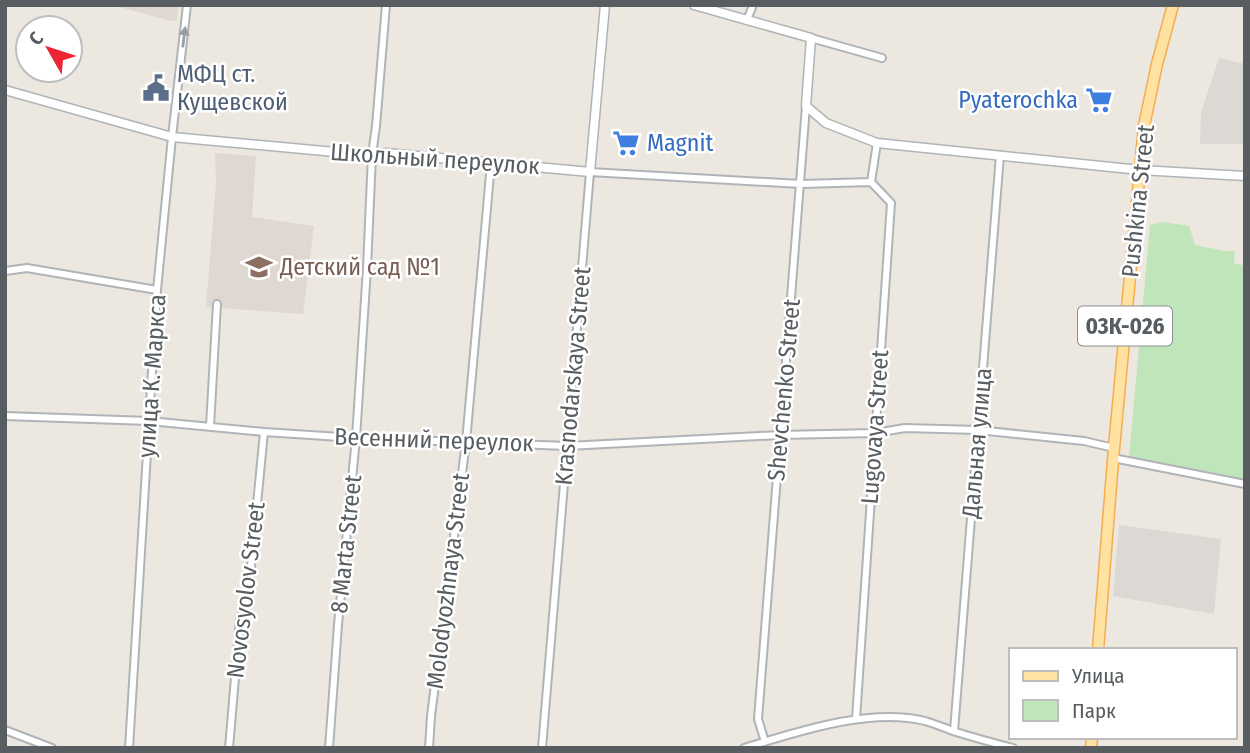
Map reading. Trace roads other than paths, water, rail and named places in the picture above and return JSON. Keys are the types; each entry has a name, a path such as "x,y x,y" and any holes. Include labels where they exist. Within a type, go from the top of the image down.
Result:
{"main road":[{"name":"Pushkina Street","path":"1098,648 1144,126 1173,5"}],"street":[{"name":"улица К. Маркса","path":"129,748 157,290 187,5"},
{"name":"8 Marta Street","path":"329,748 356,438 372,155 386,5"},
{"name":"Krasnodarskaya Street","path":"542,748 605,5"},
{"path":"694,5 882,58"},
{"path":"747,20 753,5"},
{"name":"Shevchenko Street","path":"765,741 758,719 811,38"},
{"name":"Школьный переулок","path":"5,90 172,137 590,172 801,184 871,182"},
{"path":"806,106 826,123 877,144 1140,170 1245,176"},
{"path":"871,182 877,144"},
{"name":"Дальная улица","path":"954,731 1000,155"},
{"name":"Molodyozhnaya Street","path":"429,748 466,442 491,163"},
{"name":"Lugovaya Street","path":"856,719 891,204 871,182"},
{"path":"5,271 27,268 157,290"},
{"path":"210,426 218,304"},
{"name":"Весенний переулок","path":"5,416 149,421 356,438 567,446 875,433 905,428 978,430 1084,441 1114,453 1245,484"},
{"name":"Novosyolov Street","path":"229,748 240,619 248,597 264,432"},
{"path":"744,748 818,727 856,719 884,717 923,720 1013,748"},
{"path":"5,730 52,748"}],"place":[{"name":"МФЦ ст. Кущевской","path":"156,88"},
{"name":"Pyaterochka","path":"1099,100"},
{"name":"Magnit","path":"626,143"},
{"name":"Детский сад №1","path":"259,267"}]}
